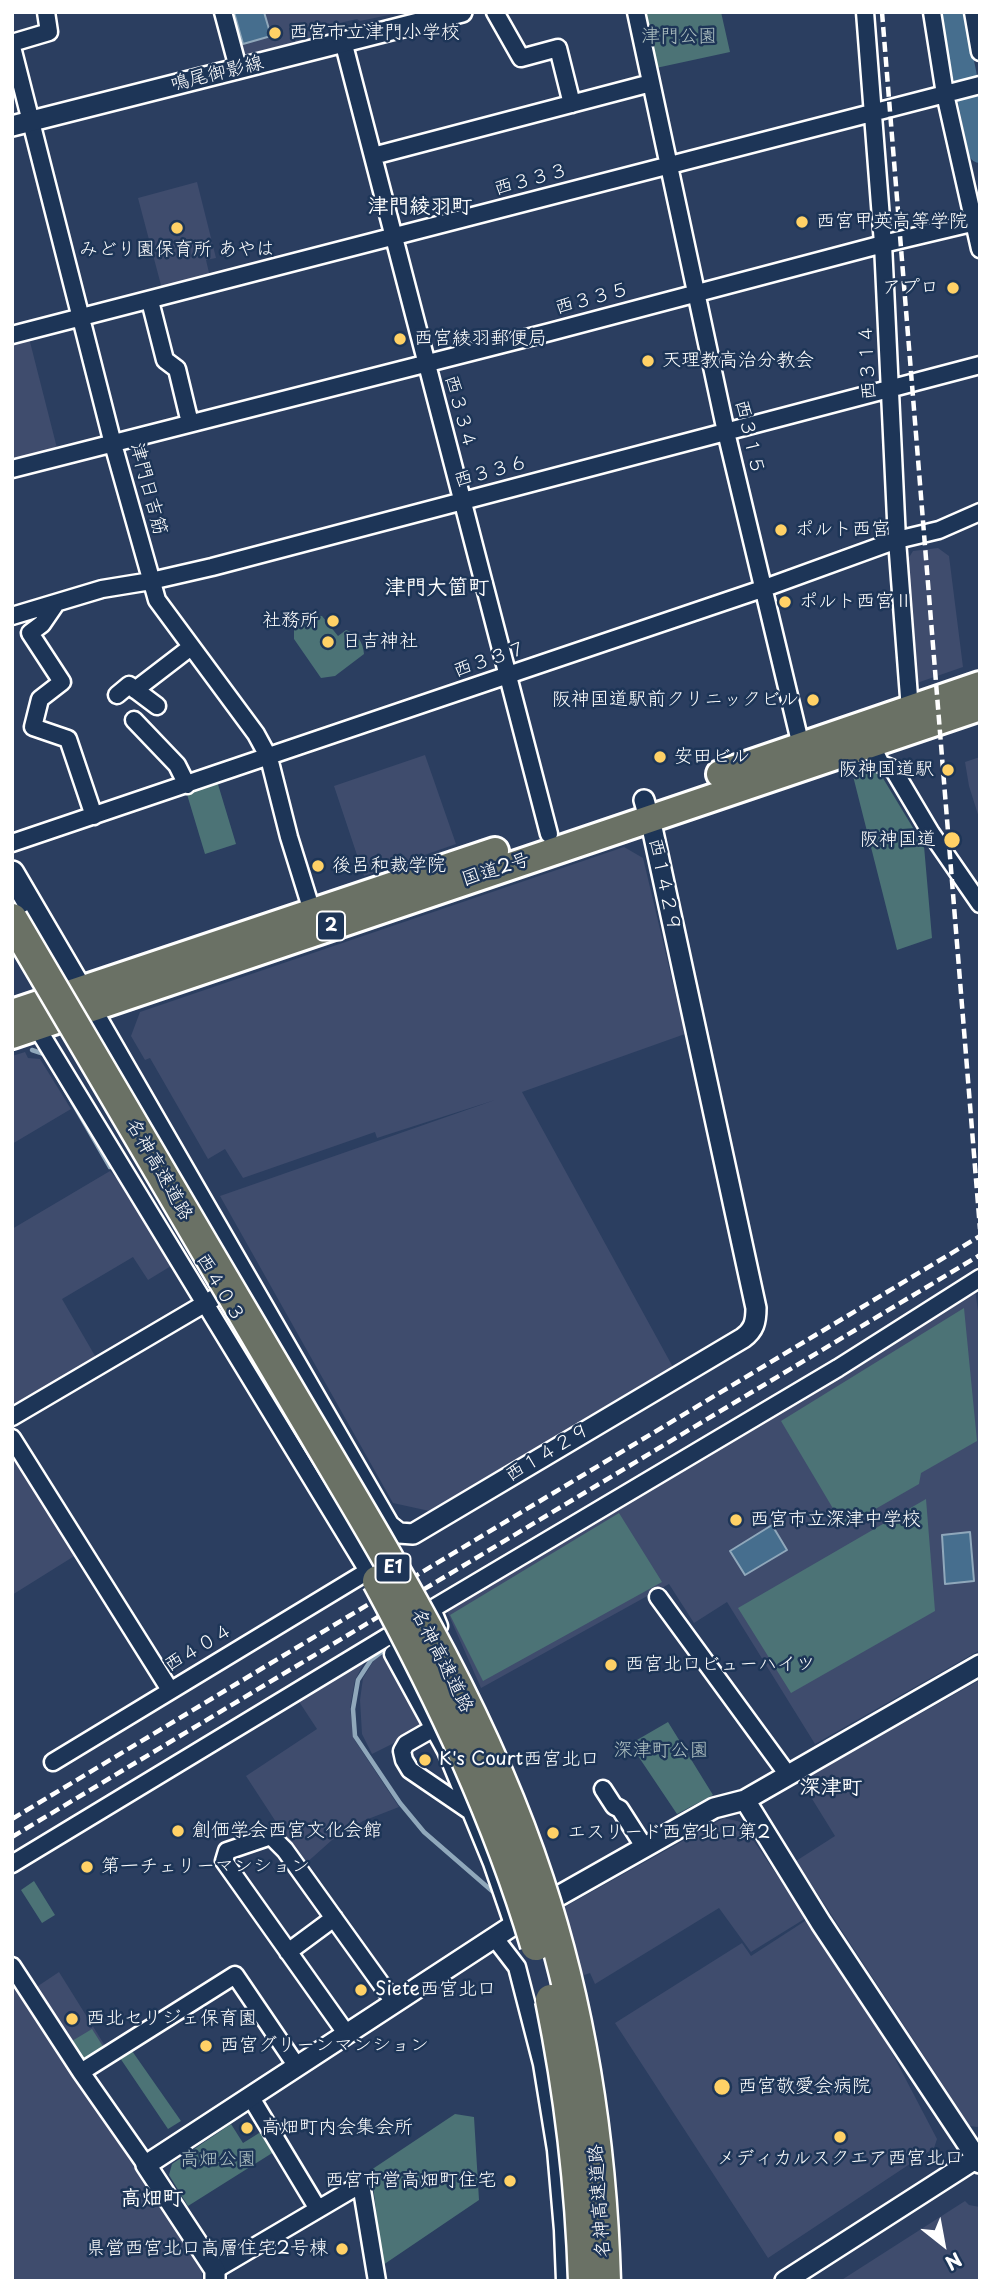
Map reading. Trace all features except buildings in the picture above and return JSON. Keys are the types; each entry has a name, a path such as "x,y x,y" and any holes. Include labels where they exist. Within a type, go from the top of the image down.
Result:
{"highway":[{"name":"国道2号","path":"12,1013 86,999 646,809 801,746 980,685"},
{"name":"国道2号","path":"24,1031 86,999 313,911 550,834 871,744 980,707"},
{"name":"名神高速道路","path":"12,919 418,1611 485,1747 538,1879 569,1985 582,2046 593,2122 601,2193 605,2281"},
{"name":"名神高速道路","path":"12,956 372,1571 420,1658 465,1752 520,1895 549,1988 573,2125 584,2281"}],"main road":[{"path":"12,873 86,999"}],"street":[{"path":"12,45 49,32 46,12"},
{"path":"223,12 238,68"},
{"name":"鳴尾御影線","path":"22,123 462,12"},
{"path":"495,12 521,58 558,48 572,104"},
{"name":"西３１５","path":"636,12 726,432 801,746"},
{"name":"西３１４","path":"865,12 883,244 897,540 910,710"},
{"path":"932,12 946,94 977,222 980,249"},
{"path":"973,12 980,52"},
{"name":"西３３４","path":"343,41 550,834"},
{"name":"津門日吉筋","path":"12,45 22,123 82,317 156,600 256,734 269,758 289,837 313,911"},
{"path":"373,156 651,83"},
{"name":"西３３３","path":"12,335 979,85"},
{"name":"西３３５","path":"12,469 977,222"},
{"path":"150,301 165,360 177,369 190,423"},
{"name":"西３３６","path":"12,616 102,589 151,581 462,502 980,365"},
{"name":"西３３７","path":"12,843 269,758 897,540 939,530 980,512"},
{"path":"55,605 42,624 30,633 62,682 40,699 33,727 68,738 94,816"},
{"path":"135,690 191,647"},
{"path":"117,695 129,685 157,706"},
{"path":"136,728 177,765 187,785"},
{"path":"871,744 881,764 893,769 931,833 980,904"},
{"name":"西１４２９","path":"86,999 389,1525 399,1533 413,1534 749,1333 755,1323 756,1308 646,809"},
{"name":"西４０３","path":"24,1031 205,1305 368,1572"},
{"path":"12,1417 247,1278"},
{"path":"555,1898 521,1800 491,1728 432,1609 838,1368 980,1278"},
{"path":"12,1438 170,1690"},
{"name":"西４０４","path":"53,1762 368,1572"},
{"path":"658,1597 788,1775"},
{"path":"398,1651 439,1626"},
{"path":"12,1864 392,1634 472,1813 513,1924"},
{"path":"146,2165 555,1898 715,1808 745,1800 980,1665"},
{"path":"434,1728 406,1744 402,1751 404,1760 410,1770 472,1813"},
{"path":"603,1789 614,1807 620,1809 645,1848"},
{"path":"745,1800 821,1923 978,2160 785,2281"},
{"path":"346,2033 224,1861 227,1851 271,1836 285,1850 394,2002"},
{"path":"288,1952 334,1918"},
{"path":"494,1937 517,1967 542,2064 557,2163 565,2281"},
{"path":"12,1966 146,2165 215,2275 361,2184 376,2281"},
{"path":"81,2072 235,1975 296,2066"},
{"path":"250,2096 318,2209"}],"shaded area":[{"name":"西宮市立津門小学校","path":"230,12 403,12 318,28 311,38 242,56"},
{"path":"234,12 264,12 271,36 243,44"},
{"name":"みどり園保育所 あやは","path":"197,182 216,258 206,260 210,277 162,289 138,198"},
{"path":"29,338 58,452 12,464 12,342"},
{"path":"938,548 949,556 963,667 914,684 908,559 913,551"},
{"path":"425,755 456,844 364,876 334,786"},
{"path":"980,757 980,821 965,762"},
{"path":"624,847 643,858 685,1034 522,1092 674,1369 434,1512 393,1503 220,1196 495,1100 377,1138 375,1132 243,1178 225,1149 208,1159 150,1058 145,1060 131,1036 140,1012"},
{"path":"25,1052 28,1058 40,1059 71,1109 12,1144 12,1056"},
{"path":"110,1171 124,1187 171,1266 148,1280 133,1257 62,1299 98,1361 12,1413 12,1229"},
{"name":"西宮市立深津中学校","path":"975,1289 980,1326 980,1650 815,1744 727,1602 694,1623 669,1584 481,1688 447,1611"},
{"path":"12,1452 76,1555 12,1595"},
{"path":"772,1525 787,1550 745,1575 730,1551"},
{"path":"970,1532 974,1581 945,1584 942,1535"},
{"path":"387,1652 426,1727 372,1754 362,1734 360,1700 363,1678 374,1660"},
{"path":"367,1657 355,1680 350,1708 354,1739 399,1807 363,1821 332,1840 304,1865 246,1776 317,1729 296,1697"},
{"path":"980,1680 980,2126 977,2127 970,2126 796,1861 835,1836 801,1781"},
{"path":"724,1818 741,1822 806,1918 751,1952 719,1908 595,1984 590,1973 579,1977 559,1910"},
{"path":"808,1919 879,2028 937,2139 934,2148 768,2258 615,2023 742,1943 751,1956"},
{"name":"西北セリジェ保育園","path":"59,1972 107,2049 87,2063 82,2061 35,1988"},
{"path":"12,1977 202,2270 202,2281 12,2281"},
{"path":"965,2201 969,2205 980,2207 980,2281 840,2281"}],"green space":[{"name":"津門公園","path":"644,12 721,12 730,52 656,68"},
{"name":"日吉神社","path":"313,615 322,616 338,636 346,630 353,633 362,646 364,654 335,676 321,678 294,639 294,625"},
{"path":"875,765 924,846 932,938 897,950 852,772"},
{"path":"217,781 236,844 205,854 186,791"},
{"path":"964,1308 977,1441 921,1473 919,1484 844,1527 781,1421"},
{"path":"926,1499 935,1611 791,1693 738,1608"},
{"path":"619,1513 662,1582 483,1681 450,1615"},
{"name":"深津町公園","path":"668,1722 713,1795 677,1814 630,1744"},
{"path":"34,1881 55,1915 42,1923 21,1890"},
{"path":"92,2029 104,2048 84,2060 72,2041"},
{"name":"高畑公園","path":"130,2048 181,2121 168,2129 118,2055"},
{"path":"455,2114 474,2117 479,2200 383,2265 371,2170"},
{"name":"高畑公園","path":"231,2124 243,2143 264,2130 277,2150 188,2206 169,2175 172,2164"}],"waterway":[{"path":"952,12 980,151"},
{"path":"32,1050 46,1057"},
{"path":"51,1065 110,1167"},
{"path":"391,1645 371,1660 358,1680 353,1709 355,1736 400,1803 424,1832 492,1891"}],"railway":[{"path":"882,12 980,1229"},
{"path":"12,1819 980,1236"},
{"path":"12,1837 980,1255"}],"place":[{"name":"西宮市立津門小学校","path":"275,33"},
{"name":"西宮甲英高等学院","path":"802,222"},
{"name":"みどり園保育所 あやは","path":"177,228"},
{"name":"アプロ","path":"953,288"},
{"name":"西宮綾羽郵便局","path":"400,339"},
{"name":"天理教高治分教会","path":"648,361"},
{"name":"ポルト西宮","path":"781,530"},
{"name":"ポルト西宮Ⅱ","path":"785,602"},
{"name":"社務所","path":"333,621"},
{"name":"日吉神社","path":"328,642"},
{"name":"阪神国道駅前クリニックビル","path":"813,700"},
{"name":"安田ビル","path":"660,757"},
{"name":"阪神国道駅","path":"948,770"},
{"name":"阪神国道","path":"952,840"},
{"name":"後呂和裁学院","path":"318,866"},
{"name":"西宮市立深津中学校","path":"736,1520"},
{"name":"西宮北口ビューハイツ","path":"611,1665"},
{"name":"K's Court西宮北口","path":"425,1760"},
{"name":"創価学会西宮文化会館","path":"178,1831"},
{"name":"エスリード西宮北口第2","path":"553,1833"},
{"name":"第一チェリーマンション","path":"87,1867"},
{"name":"Siete西宮北口","path":"361,1990"},
{"name":"西北セリジェ保育園","path":"72,2019"},
{"name":"西宮グリーンマンション","path":"206,2046"},
{"name":"西宮敬愛会病院","path":"722,2087"},
{"name":"高畑町内会集会所","path":"247,2128"},
{"name":"メディカルスクエア西宮北口","path":"840,2137"},
{"name":"西宮市営高畑町住宅","path":"510,2181"},
{"name":"県営西宮北口高層住宅2号棟","path":"342,2249"}],"district":[{"name":"津門綾羽町","path":"420,207"},
{"name":"津門大箇町","path":"437,588"},
{"name":"深津町","path":"831,1788"},
{"name":"高畑町","path":"152,2199"}]}
